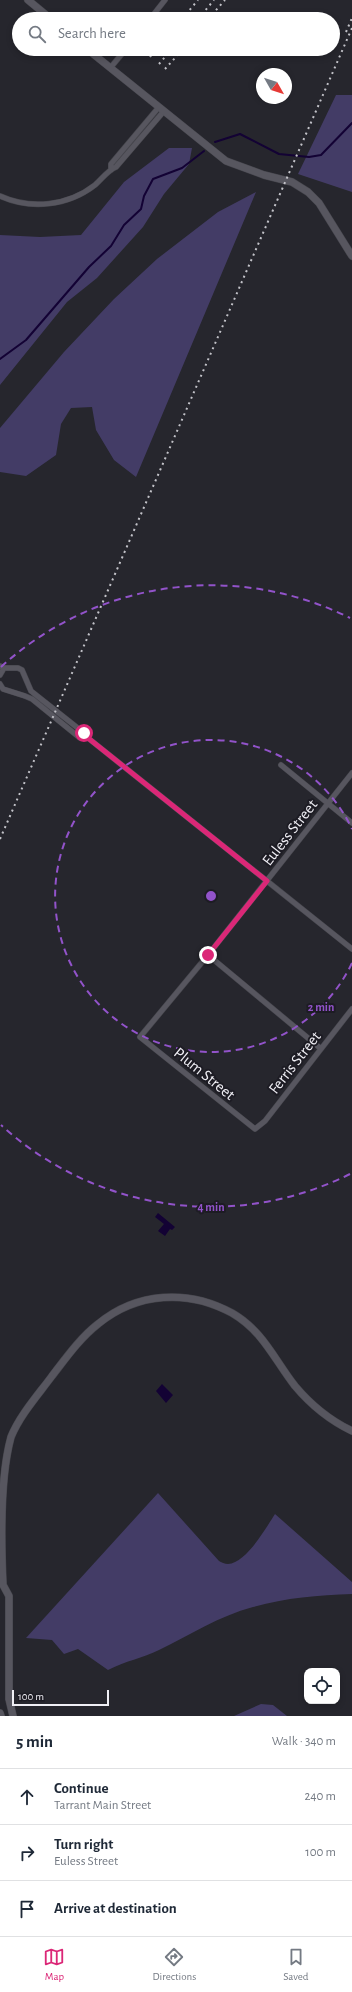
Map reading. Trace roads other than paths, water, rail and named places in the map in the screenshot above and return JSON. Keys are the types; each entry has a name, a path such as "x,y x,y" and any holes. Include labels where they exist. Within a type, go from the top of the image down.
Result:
{"street":[{"path":"28,0 43,12"},
{"path":"156,12 166,0"},
{"path":"96,56 226,161 292,182 308,192 319,203 352,256"},
{"path":"111,67 120,56"},
{"path":"0,196 20,202 36,204 68,200 82,194 96,185 111,170 111,164 161,109"},
{"path":"0,675 2,667 11,666 22,670 31,691 352,949"},
{"path":"0,684 3,689 26,696 80,738 88,738"},
{"path":"281,765 352,823"},
{"name":"Euless Street","path":"140,1037 208,955 352,773"},
{"path":"208,955 320,1048"},
{"name":"Ferris Street","path":"255,1128 265,1121 320,1048 352,1009"},
{"name":"Plum Street","path":"140,1037 255,1128"},
{"path":"13,1716 9,1699 9,1596 1,1588 1,1497 3,1470 11,1437 26,1411 77,1344 97,1325 124,1307 146,1299 182,1297 212,1304 231,1313 253,1327 295,1385 310,1402 326,1416 352,1431"}],"waterway":[{"path":"215,142 240,134 279,154 309,157 321,155 352,123"},
{"path":"0,359 26,340 89,267 111,246 124,225 141,209 144,196 153,179 182,168 204,151"}],"railway":[{"path":"188,12 198,0"},
{"path":"204,12 214,0"},
{"path":"214,12 225,0"},
{"path":"346,32 352,18"},
{"path":"340,56 352,28"},
{"path":"159,64 166,56"},
{"path":"165,69 177,56"},
{"path":"0,839 340,56"}]}
